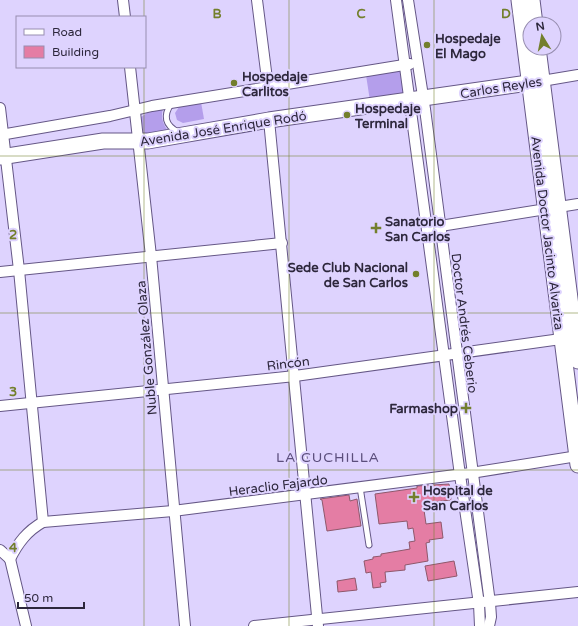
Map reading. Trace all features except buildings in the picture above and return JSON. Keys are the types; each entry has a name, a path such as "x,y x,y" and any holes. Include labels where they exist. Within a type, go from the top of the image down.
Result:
{"main road":[{"name":"Avenida Doctor Jacinto Alvariza","path":"519,0 536,82 572,337 578,459"},
{"path":"532,0 534,16"},
{"name":"Avenida Doctor Jacinto Alvariza","path":"536,82 538,56"},
{"name":"Carlos Reyles","path":"416,99 536,82"},
{"name":"Avenida José Enrique Rodó","path":"3,157 104,141 139,142 269,120 416,99"},
{"name":"Avenida Doctor Jacinto Alvariza","path":"572,337 578,360"}],"street":[{"path":"123,0 124,16"},
{"path":"257,0 268,87"},
{"name":"Doctor Andrés Ceberio","path":"396,0 405,65 416,99 439,227 471,473 490,603 491,617 489,626"},
{"name":"Doctor Andrés Ceberio","path":"408,0 418,63 416,99 426,228 479,604 480,626"},
{"path":"2,135 110,116 135,109 418,63"},
{"name":"Nuble González Olaza","path":"130,68 151,256 173,511 185,626"},
{"name":"Carlos Reyles","path":"536,82 578,75"},
{"path":"0,108 3,157 19,270 42,522 30,529 20,541 10,559"},
{"path":"269,120 318,623"},
{"path":"426,228 578,204"},
{"path":"0,272 282,242"},
{"name":"Rincón","path":"0,406 295,376 572,337"},
{"name":"Heraclio Fajardo","path":"42,522 173,511 578,459"},
{"path":"0,550 10,559 26,626"},
{"path":"254,626 318,623 578,592"}],"lane":[{"path":"171,104 166,112 166,119 169,126 183,135"},
{"path":"360,487 369,545"}],"shaded area":[{"path":"401,69 404,91 402,94 370,101 366,75"},
{"path":"201,102 204,119 183,123 177,120 175,113 179,107"},
{"path":"163,109 163,122 171,134 144,136 141,117 147,113"}],"place":[{"name":"Hospedaje El Mago","path":"427,45"},
{"name":"Hospedaje Carlitos","path":"234,83"},
{"name":"Hospedaje Terminal","path":"347,115"},
{"name":"Sanatorio San Carlos","path":"376,228"},
{"name":"Sede Club Nacional de San Carlos","path":"416,274"},
{"name":"Farmashop","path":"466,408"},
{"name":"Hospital de San Carlos","path":"414,497"}],"district":[{"name":"LA CUCHILLA","path":"328,457"}]}
